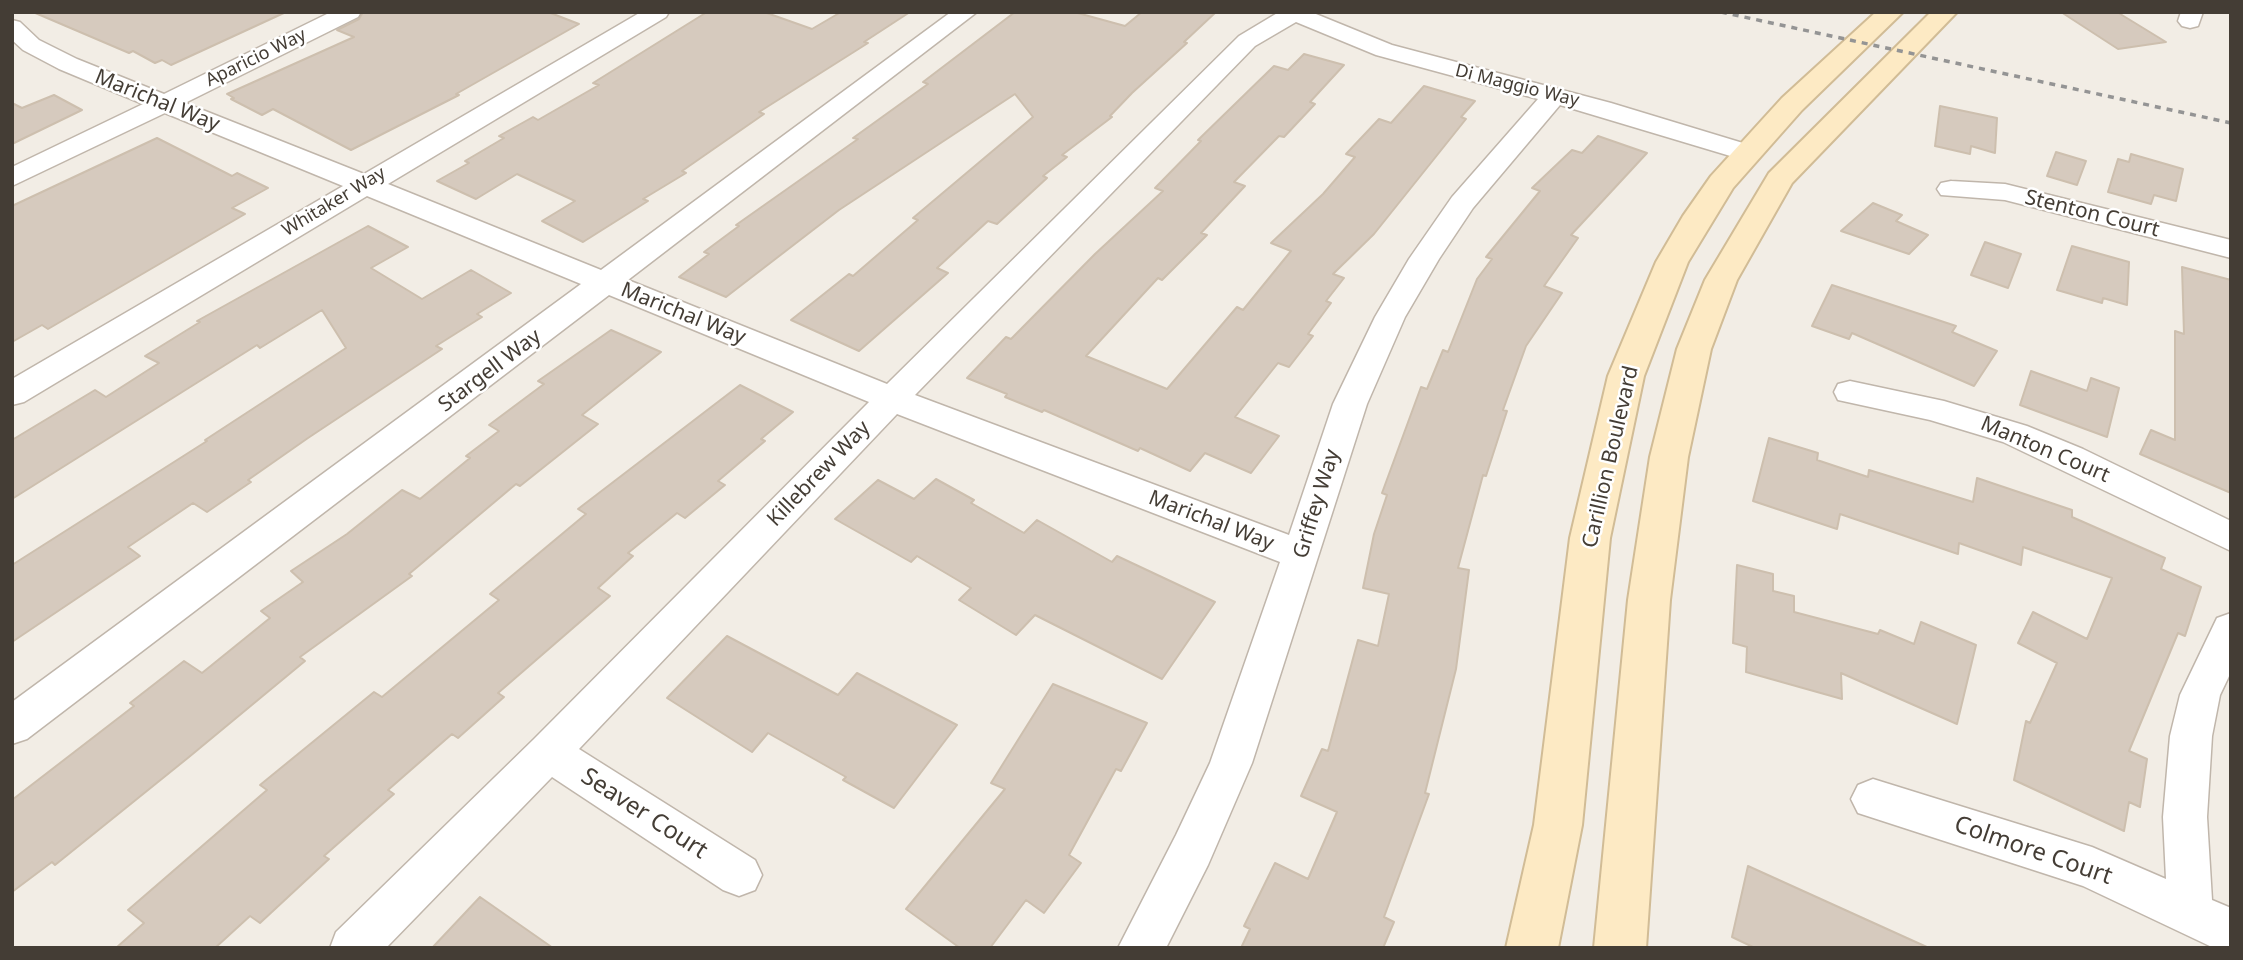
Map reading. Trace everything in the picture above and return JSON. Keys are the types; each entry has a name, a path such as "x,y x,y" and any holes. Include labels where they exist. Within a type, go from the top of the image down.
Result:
{"street":[{"name":"Aparicio Way","path":"12,178 349,12"},
{"name":"Whitaker Way","path":"12,394 363,184 658,12"},
{"name":"Stargell Way","path":"12,726 966,12"},
{"name":"Carillion Boulevard","path":"1532,948 1558,825 1590,538 1626,376 1672,262 1698,216 1747,153 1791,104 1891,12"},
{"path":"1620,948 1649,600 1669,457 1694,349 1721,280 1780,179 1945,12"},
{"name":"Di Maggio Way","path":"1292,13 1384,50 1555,95 1747,153"},
{"name":"Killebrew Way","path":"353,948 1247,41 1292,13"},
{"name":"Marichal Way","path":"12,27 31,45 68,64 164,104 892,399 1301,555"},
{"name":"Griffey Way","path":"1141,948 1192,850 1231,763 1301,555 1325,474 1350,404 1390,317 1424,258 1462,203 1555,95"},
{"name":"Stenton Court","path":"1951,189 2005,192 2231,249"},
{"name":"Manton Court","path":"1850,392 1932,409 2015,434 2071,458 2231,537"},
{"path":"2190,912 2185,817 2191,736 2200,695 2231,629"},
{"name":"Seaver Court","path":"549,752 738,875"},
{"name":"Colmore Court","path":"1873,799 2092,868 2231,932"}],"building":[{"path":"33,12 286,12 171,65 162,60 155,63 133,51 129,53"},
{"path":"363,12 548,12 579,24 456,94 459,95 351,150 273,109 262,115 231,99 234,98 227,94 354,37 337,30 359,19"},
{"path":"707,12 764,12 812,29 841,12 910,12 864,42 868,43 759,112 764,114 682,171 686,173 643,199 648,201 583,242 542,221 575,201 517,174 476,199 437,181 469,163 465,161 504,138 499,136 533,117 538,120 599,85 593,83"},
{"path":"1015,12 1074,12 1125,26 1142,12 1216,12 1184,42 1187,43 1132,93 1110,116 1112,117 1062,155 1067,157 1043,176 1047,178 997,224 988,221 937,268 948,273 859,351 791,320 849,274 853,276 918,220 913,218 1033,117 1015,94 839,210 726,297 679,277 709,254 704,252 739,226 736,225 858,139 853,138 928,84 923,82"},
{"path":"2061,12 2117,12 2166,42 2118,49"},
{"path":"1304,54 1344,65 1310,102 1315,104 1284,137 1279,136 1234,182 1245,186 1201,233 1207,235 1162,280 1158,278 1086,356 1167,389 1237,307 1243,310 1291,251 1271,243 1323,194 1355,157 1346,154 1379,119 1391,123 1424,86 1475,101 1461,117 1466,119 1374,234 1333,274 1344,278 1326,301 1331,303 1308,334 1313,336 1289,367 1278,363 1235,417 1279,436 1251,473 1205,453 1190,471 1140,448 1138,451 1044,410 1042,412 1005,397 1007,394 967,378 1006,337 1011,339 1095,254 1163,191 1155,188 1201,141 1198,140 1274,66 1288,70"},
{"path":"54,95 82,110 12,144 12,103 22,108"},
{"path":"1940,106 1997,118 1995,153 1971,146 1970,154 1935,146"},
{"path":"1598,136 1647,153 1571,235 1578,238 1544,286 1562,293 1526,346 1503,410 1507,411 1486,476 1483,475 1458,568 1469,570 1456,669 1425,793 1429,794 1384,917 1394,922 1383,948 1241,948 1250,929 1244,926 1275,863 1308,879 1337,812 1301,796 1322,749 1328,751 1358,640 1378,646 1389,594 1363,588 1374,534 1387,495 1382,493 1421,387 1427,389 1443,350 1448,352 1477,279 1492,259 1486,257 1540,191 1532,188 1572,150 1582,153"},
{"path":"157,138 232,176 237,173 268,188 232,208 245,214 48,329 42,325 12,342 12,206"},
{"path":"2056,152 2086,161 2077,185 2047,176"},
{"path":"2131,154 2183,169 2176,201 2154,195 2151,204 2108,192 2118,159 2129,162"},
{"path":"1873,203 1902,215 1896,221 1928,235 1909,254 1841,231"},
{"path":"368,226 408,247 371,268 422,299 471,270 511,293 477,314 482,317 436,346 442,349 308,438 207,512 193,503 128,547 140,556 12,642 12,565 207,441 205,440 346,348 322,310 260,348 257,345 12,499 12,440 95,390 106,397 159,363 145,356 200,322 197,321"},
{"path":"1985,242 2021,254 2008,288 1971,275"},
{"path":"2072,246 2129,262 2127,305 2103,298 2102,303 2057,290"},
{"path":"2182,267 2231,280 2231,493 2140,454 2151,430 2175,440 2175,331 2184,334"},
{"path":"1832,285 1956,326 1952,332 1997,351 1974,386 1852,333 1849,339 1812,326"},
{"path":"611,330 661,352 582,415 598,424 520,486 516,484 409,574 412,576 300,657 305,661 55,865 52,862 12,892 12,800 134,706 130,703 184,661 202,673 270,618 261,611 303,582 291,571 347,534 402,490 420,499 470,458 466,456 499,431 489,425 544,384 538,381"},
{"path":"2031,371 2087,391 2091,378 2119,388 2107,437 2020,405"},
{"path":"740,385 793,412 761,439 765,441 718,481 725,485 685,518 677,513 628,553 633,556 598,588 610,596 498,693 504,697 458,738 452,734 388,790 394,794 324,856 329,859 260,923 250,916 215,948 116,948 144,923 128,910 267,790 260,785 374,692 382,697 499,600 490,594 586,514 578,509"},
{"path":"1769,438 1818,453 1817,460 1868,477 1869,470 1973,502 1977,478 2072,510 2072,517 2165,558 2161,569 2201,587 2185,636 2178,633 2129,751 2147,759 2140,807 2129,802 2124,831 2014,780 2026,721 2030,723 2057,663 2018,643 2033,612 2087,639 2112,578 2023,547 2021,565 1959,543 1958,554 1840,514 1837,529 1753,501"},
{"path":"936,479 974,500 971,503 1024,533 1037,520 1112,562 1117,556 1215,602 1162,679 1035,615 1016,635 959,600 971,588 917,556 911,562 835,519 878,480 914,499"},
{"path":"1737,565 1773,574 1773,591 1794,596 1794,612 1878,634 1880,630 1914,644 1921,622 1976,645 1957,724 1841,673 1842,699 1746,672 1747,647 1733,643"},
{"path":"727,636 838,695 857,673 957,725 894,808 768,733 752,752 667,698"},
{"path":"1053,684 1147,723 1121,771 1116,769 1069,855 1081,863 1044,913 1026,900 990,948 960,948 906,909 1005,789 991,783"},
{"path":"1748,866 1929,948 1755,948 1732,937"},
{"path":"480,897 553,948 432,948"}],"railway":[{"path":"1721,12 2231,123"}]}
